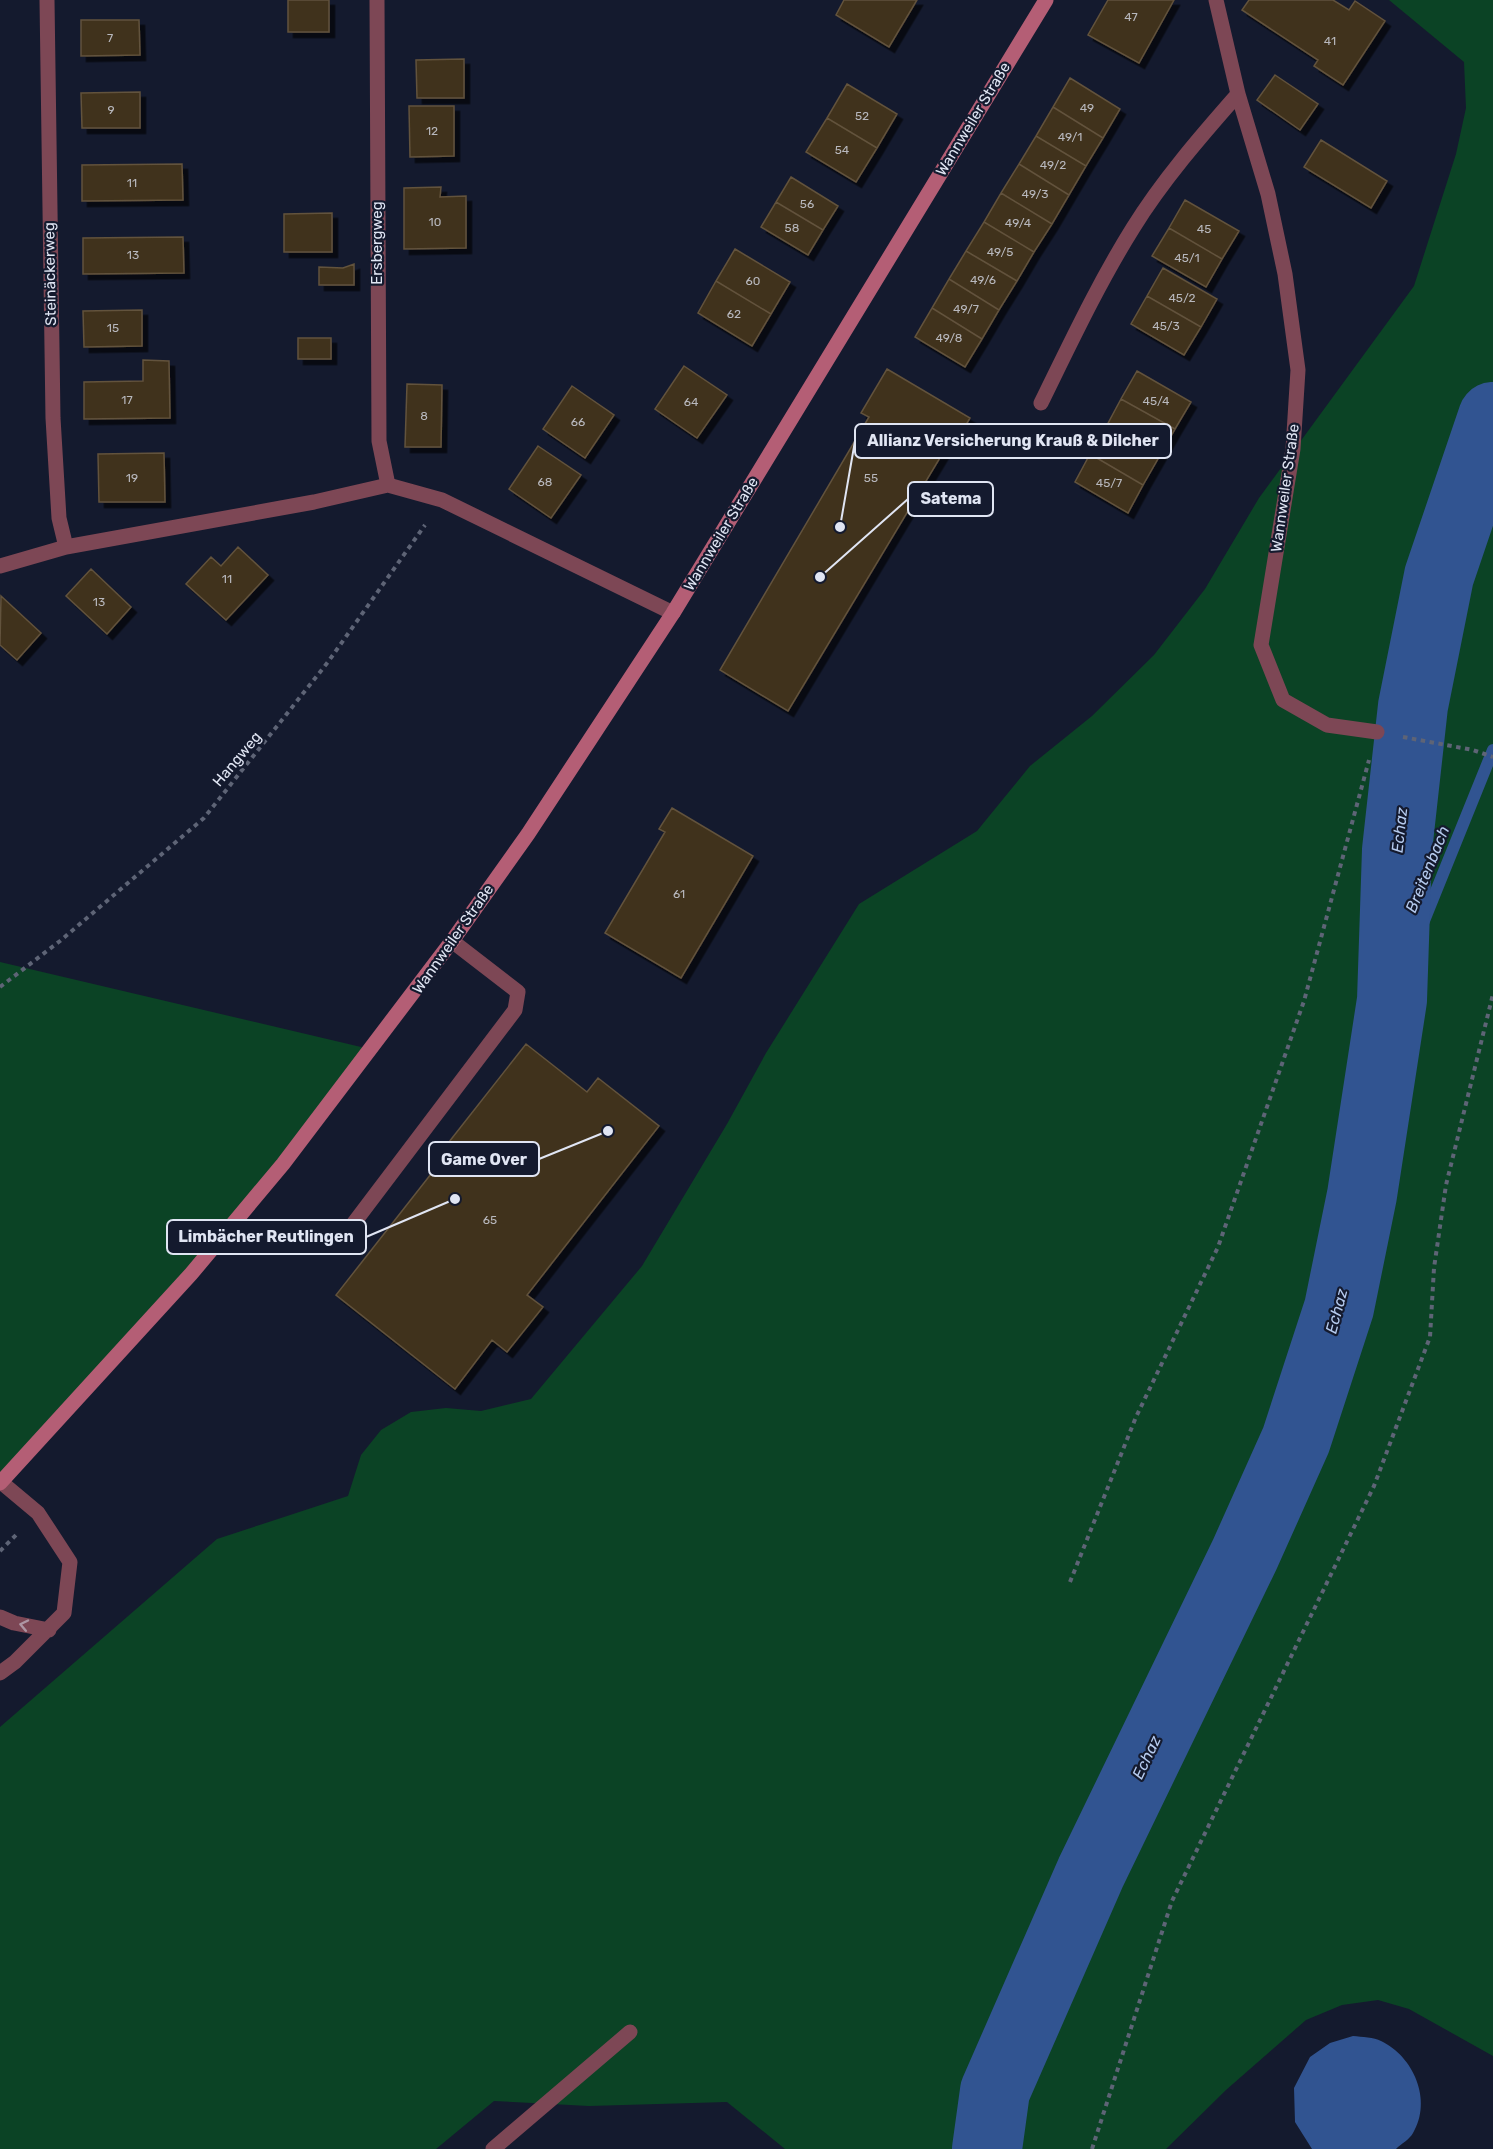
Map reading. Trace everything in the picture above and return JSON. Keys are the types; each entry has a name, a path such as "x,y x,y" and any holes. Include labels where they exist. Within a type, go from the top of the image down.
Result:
{"main road":[{"name":"Wannweiler Straße","path":"1,1483 191,1274 283,1164 452,941 528,834 673,613 1046,0"}],"street":[{"name":"Steinäckerweg","path":"47,0 53,418 59,518 66,547"},
{"name":"Ersbergweg","path":"377,0 379,441 388,485"},
{"name":"Wannweiler Straße","path":"1216,0 1238,94 1270,206 1285,274 1298,370 1293,449 1261,645 1283,700 1327,725 1377,732"},
{"path":"1041,403 1091,301 1134,226 1210,126 1238,94"},
{"path":"0,566 66,547 303,504 388,485 442,500 673,613"},
{"path":"341,1240 515,1010 518,992 452,941"},
{"path":"0,1673 49,1630 64,1612 70,1562 38,1513 1,1483"},
{"path":"0,1617 14,1623 49,1630"},
{"path":"493,2149 630,2032"}],"path":[{"name":"Hangweg","path":"0,987 60,941 204,818 328,662 442,500"},
{"path":"1070,1582 1136,1417 1218,1247 1304,1001 1377,732 1442,743 1493,757"},
{"path":"1092,2149 1172,1901 1374,1486 1430,1337 1434,1268 1446,1185 1493,994"}],"green space":[{"path":"1389,0 1493,0 1493,2056 1409,2009 1378,2000 1342,2005 1306,2020 1226,2090 1166,2149 785,2149 727,2102 589,2106 494,2101 436,2149 0,2149 0,1727 217,1539 348,1496 361,1455 381,1430 411,1412 446,1408 481,1411 531,1399 642,1266 727,1124 766,1053 859,904 977,831 1030,766 1092,716 1154,655 1205,589 1259,498 1414,286 1456,154 1466,108 1464,62"},
{"path":"0,962 378,1051 27,1464 0,1491"}],"water":[{"path":"1353,2036 1375,2039 1392,2048 1402,2057 1416,2080 1420,2093 1419,2120 1412,2135 1396,2149 1312,2149 1295,2122 1294,2088 1310,2057 1330,2043"}],"building":[{"path":"288,0 329,0 329,32 288,32"},
{"path":"844,0 917,0 889,47 836,15"},
{"path":"1108,0 1174,0 1139,63 1088,35"},
{"path":"1249,0 1333,0 1349,10 1355,1 1385,21 1343,85 1314,66 1318,60 1242,10"},
{"path":"81,20 139,20 140,55 81,56"},
{"path":"464,59 464,98 417,98 416,60"},
{"path":"1275,75 1318,104 1300,130 1257,100"},
{"path":"1070,78 1120,109 1103,138 1053,107"},
{"path":"847,84 897,114 877,148 827,118"},
{"path":"140,92 140,128 82,128 81,93"},
{"path":"409,106 454,106 454,156 410,157"},
{"path":"1053,107 1103,138 1086,166 1036,136"},
{"path":"827,118 877,148 856,182 806,152"},
{"path":"1036,136 1086,166 1069,195 1019,164"},
{"path":"1321,140 1387,181 1371,208 1304,167"},
{"path":"182,164 183,200 82,201 82,165"},
{"path":"1019,164 1069,195 1052,224 1001,193"},
{"path":"791,177 838,206 823,230 776,202"},
{"path":"441,187 440,197 466,196 466,248 404,249 404,188"},
{"path":"1001,193 1052,224 1034,252 984,222"},
{"path":"1185,200 1239,231 1222,259 1169,228"},
{"path":"776,202 823,230 808,255 761,227"},
{"path":"332,213 332,252 284,252 284,214"},
{"path":"984,222 1034,252 1017,281 966,251"},
{"path":"1169,228 1222,259 1206,287 1152,256"},
{"path":"183,237 184,273 83,274 83,238"},
{"path":"735,249 790,282 771,314 716,281"},
{"path":"966,251 1017,281 999,310 949,279"},
{"path":"354,264 354,285 319,285 319,267 343,268"},
{"path":"1163,268 1217,299 1201,327 1147,296"},
{"path":"949,279 999,310 982,339 932,308"},
{"path":"716,281 771,314 752,346 698,313"},
{"path":"1147,296 1201,327 1184,355 1131,324"},
{"path":"932,308 982,339 965,367 915,337"},
{"path":"142,310 142,346 84,347 83,311"},
{"path":"298,338 331,338 331,359 298,359"},
{"path":"143,360 169,361 170,418 84,419 84,382 143,381"},
{"path":"684,366 727,395 697,438 655,409"},
{"path":"887,369 970,418 952,449 947,446 788,711 720,670 869,417 861,413"},
{"path":"1137,371 1191,402 1175,429 1121,399"},
{"path":"407,384 442,385 441,447 405,447"},
{"path":"572,386 614,415 585,458 543,429"},
{"path":"1121,399 1175,429 1159,457 1106,427"},
{"path":"1106,427 1159,457 1143,485 1090,454"},
{"path":"538,446 581,475 551,518 509,489"},
{"path":"164,453 165,502 99,502 98,454"},
{"path":"1090,454 1143,485 1128,513 1075,482"},
{"path":"238,547 268,575 226,620 186,584 211,557 221,566"},
{"path":"91,569 131,607 107,634 66,596"},
{"path":"1,596 41,633 17,660 0,645"},
{"path":"672,808 753,856 681,978 605,933 665,832 659,829"},
{"path":"526,1044 587,1092 598,1078 659,1126 527,1295 543,1307 507,1352 492,1340 455,1389 336,1295 453,1146 449,1142"}],"waterway":[{"name":"Echaz","path":"987,2149 995,2091 1091,1872 1245,1554 1296,1440 1339,1308 1362,1195 1392,1000 1397,850 1413,706 1439,576 1493,417"},
{"name":"Breitenbach","path":"1392,1000 1493,750"}],"place":[{"name":"Allianz Versicherung Krauß & Dilcher","path":"840,527"},
{"name":"Satema","path":"820,577"},
{"name":"Game Over","path":"608,1131"},
{"name":"Limbächer Reutlingen","path":"455,1199"}]}
